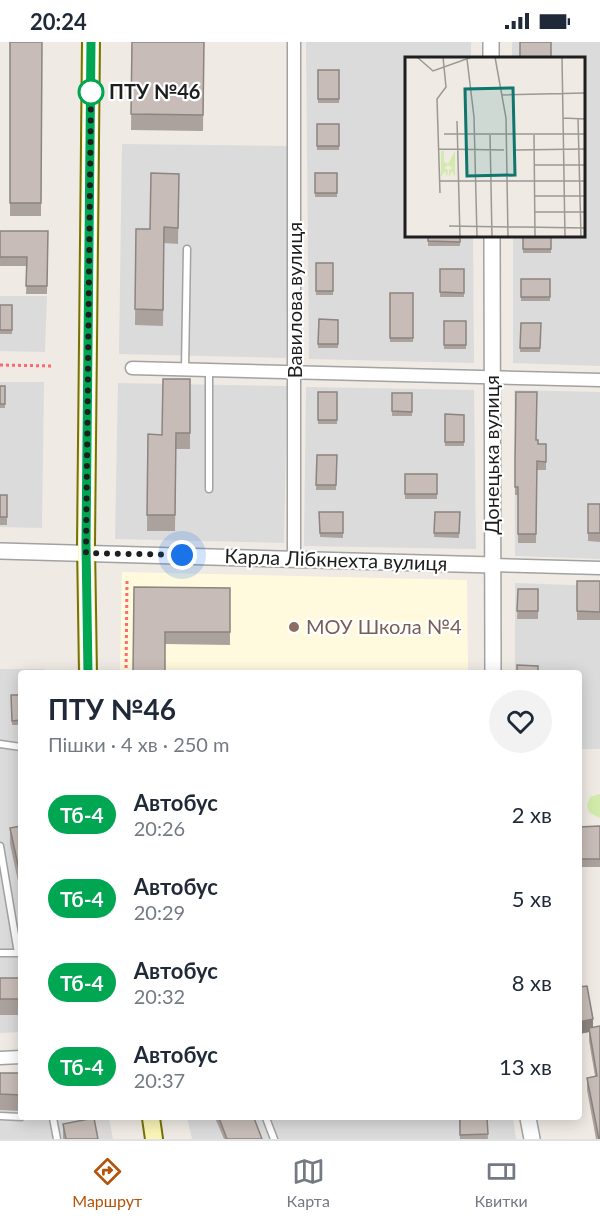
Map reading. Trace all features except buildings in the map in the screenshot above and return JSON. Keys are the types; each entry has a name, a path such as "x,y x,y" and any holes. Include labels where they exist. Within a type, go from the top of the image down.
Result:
{"main road":[{"path":"88,670 86,553 91,42"}],"street":[{"name":"Вавилова вулиця","path":"294,42 296,372 294,559"},
{"name":"Донецька вулиця","path":"492,237 493,670"},
{"path":"132,368 600,380"},
{"name":"Карла Лібкнехта вулиця","path":"0,551 600,568"},
{"path":"0,1058 18,1057"},
{"path":"528,1120 532,1139"}],"lane":[{"path":"185,370 187,249"},
{"path":"209,370 209,489"},
{"path":"0,744 18,747"},
{"path":"0,846 18,953 0,953"},
{"path":"0,1116 18,1117"},
{"path":"53,1120 57,1139"},
{"path":"267,1120 274,1139"}],"path":[{"path":"0,365 53,366"},
{"path":"126,670 127,581"}],"shaded area":[{"path":"306,42 471,42 471,57 405,57 405,237 473,237 474,363 309,359"},
{"path":"512,42 600,42 600,366 513,363 513,237 585,237 585,57 512,57"},
{"path":"122,144 289,146 286,358 119,354"},
{"path":"0,296 47,296 45,352 0,351"},
{"path":"0,382 44,382 42,528 0,527"},
{"path":"118,383 287,386 284,543 115,539"},
{"path":"306,387 474,390 476,549 304,546"},
{"path":"514,390 600,392 600,559 515,556"},
{"name":"МОУ Школа №4","path":"122,572 467,580 468,670 120,670"},
{"path":"515,583 600,586 600,749 582,749 582,670 515,670"},
{"path":"0,669 45,669 18,670 18,1032 0,1033"},
{"path":"0,1078 18,1078 18,1120 109,1120 113,1139 0,1139"},
{"path":"187,1120 513,1120 516,1139 192,1139"}],"green space":[{"path":"600,794 599,818 589,812 587,805 590,797"}],"bus line":[{"name":"Тб-4","path":"88,670 86,544 91,42"}],"place":[{"name":"ПТУ №46","path":"91,92"},
{"name":"МОУ Школа №4","path":"294,627"}],"route":[{"path":"91,92 91,90 86,553 182,555"}]}
